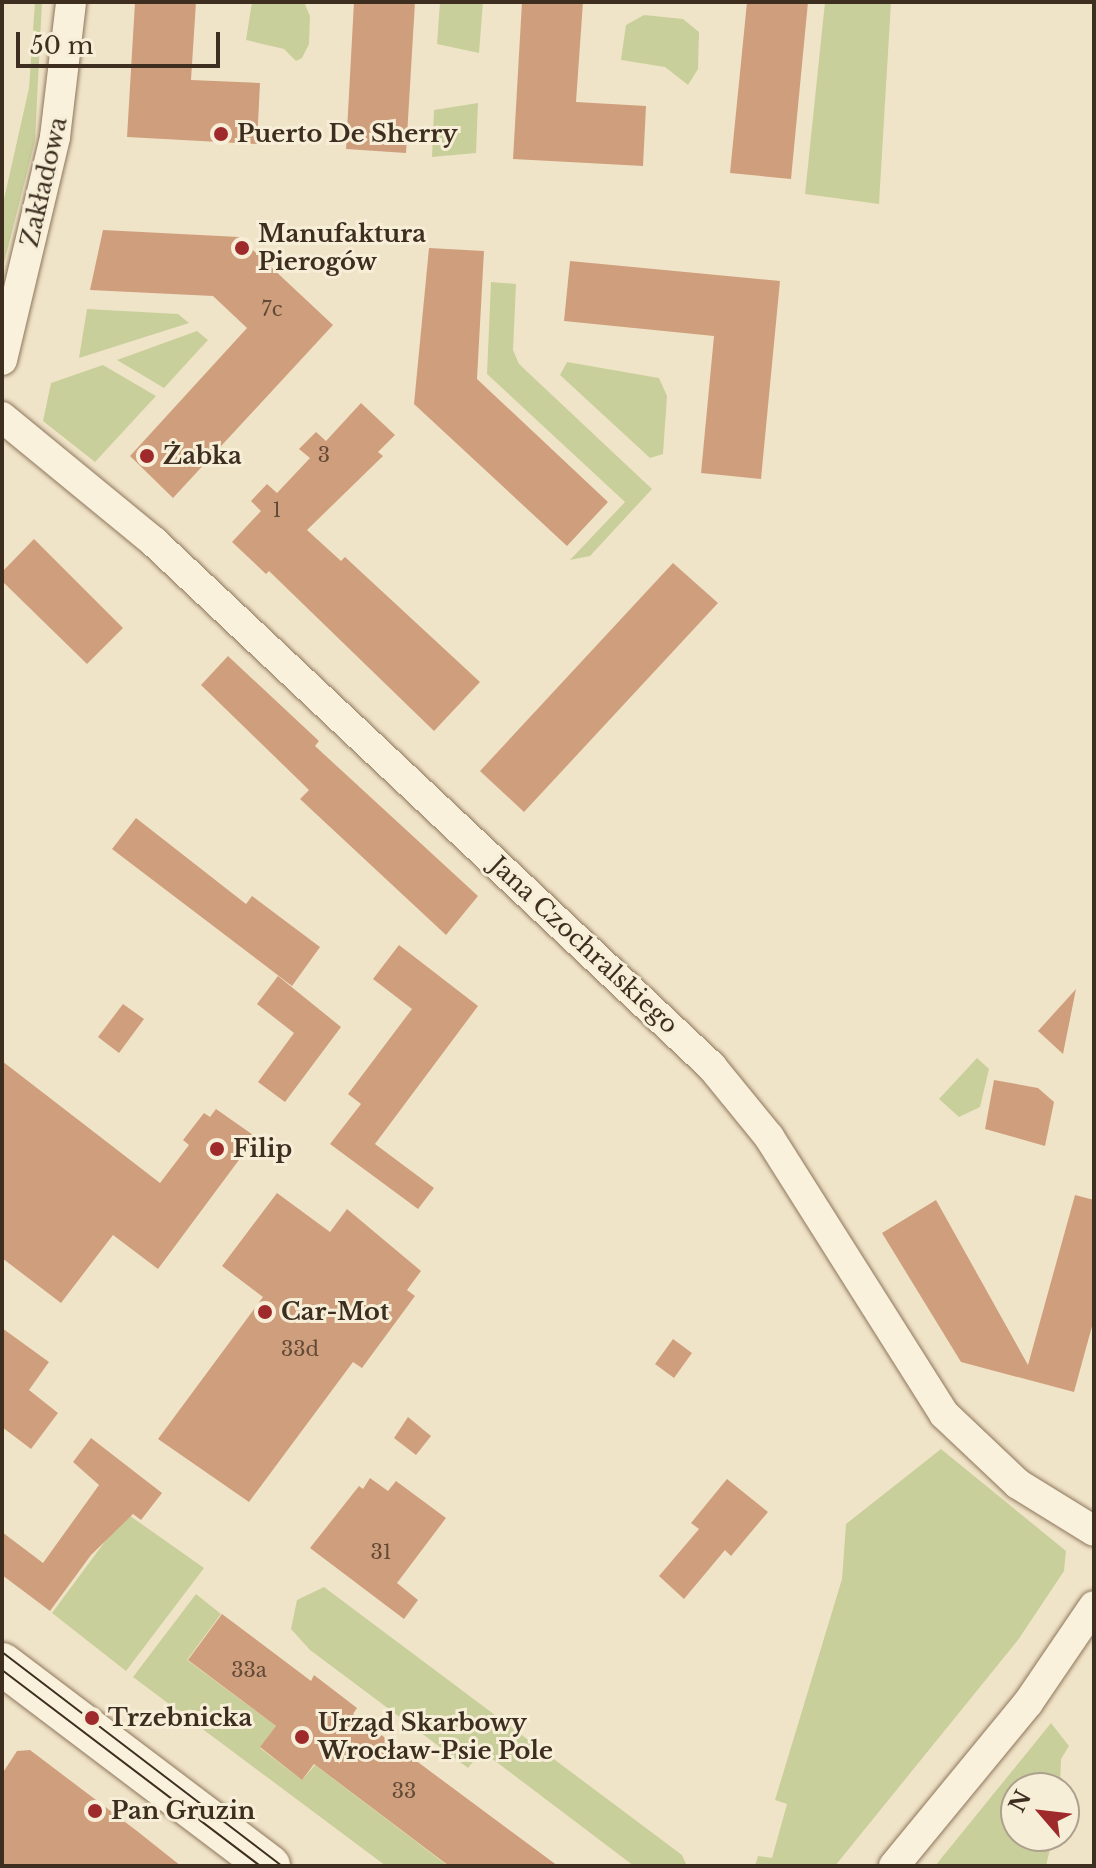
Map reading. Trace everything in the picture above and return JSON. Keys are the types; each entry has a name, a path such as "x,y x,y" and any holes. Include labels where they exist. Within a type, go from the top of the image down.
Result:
{"street":[{"name":"Zakładowa","path":"2,360 58,122 71,2"},
{"name":"Jana Czochralskiego","path":"2,417 154,542 702,1057 769,1137 944,1414 1018,1484 1094,1531"},
{"path":"894,1866 1028,1703 1094,1606"},
{"path":"6,1677 269,1866"}],"green space":[{"path":"35,2 42,2 35,141 2,271 2,208 29,88"},
{"path":"252,2 304,2 310,16 309,44 302,58 296,61 284,49 246,40"},
{"path":"440,2 483,2 479,53 437,44"},
{"path":"825,2 891,2 879,204 805,194"},
{"path":"644,15 683,19 699,32 698,69 688,85 665,67 621,60 626,25"},
{"path":"478,103 476,153 432,157 434,110"},
{"path":"491,282 516,284 513,350 519,364 652,489 590,556 570,560 625,502 487,374"},
{"path":"87,309 178,314 189,323 79,358"},
{"path":"197,331 208,340 164,388 117,360"},
{"path":"567,362 659,378 667,396 663,454 650,458 560,375"},
{"path":"103,365 156,396 95,462 43,421 51,383"},
{"path":"977,1058 989,1069 980,1107 959,1117 939,1099"},
{"path":"941,1449 1066,1551 1064,1571 1018,1640 835,1866 755,1866 758,1856 772,1858 787,1804 775,1800 842,1579 846,1524"},
{"path":"126,1513 204,1568 126,1671 52,1613"},
{"path":"324,1587 682,1855 687,1866 634,1866 482,1751 468,1768 310,1650 291,1629 297,1600"},
{"path":"196,1594 221,1614 187,1660 276,1726 260,1748 302,1780 315,1765 448,1866 386,1866 133,1677"},
{"path":"1051,1723 1069,1746 1061,1759 1061,1772 1011,1772"},
{"path":"1000,1786 1000,1852 1049,1852 1046,1866 935,1866"}],"building":[{"path":"135,2 196,2 191,80 260,83 257,144 127,137"},
{"path":"354,2 415,2 406,153 346,149"},
{"path":"522,2 583,2 576,102 646,106 643,166 513,159"},
{"path":"747,2 808,2 791,179 730,173"},
{"path":"103,230 239,237 333,325 173,498 130,456 247,328 213,296 90,290"},
{"path":"429,248 484,251 477,379 608,502 567,546 414,404"},
{"path":"570,261 780,281 761,479 701,473 714,336 564,321"},
{"path":"361,403 395,435 378,452 383,456 307,530 341,561 345,557 480,682 434,731 269,571 266,574 232,542 261,511 251,501 267,484 277,493 310,458 299,449 316,432 326,441"},
{"path":"34,539 123,628 87,664 2,581 2,572"},
{"path":"673,563 718,603 524,812 480,771"},
{"path":"228,656 319,741 315,746 478,896 446,935 300,799 309,790 201,685"},
{"path":"136,818 246,904 252,896 320,947 292,986 112,849"},
{"path":"399,945 478,1006 375,1144 434,1188 418,1209 330,1144 361,1104 348,1094 412,1009 373,979"},
{"path":"278,976 341,1027 285,1102 258,1082 294,1033 257,1004"},
{"path":"1076,989 1063,1054 1038,1031"},
{"path":"123,1004 144,1019 119,1053 98,1037"},
{"path":"2,1061 160,1183 189,1145 183,1140 204,1113 210,1117 216,1109 256,1137 158,1269 113,1235 61,1303 2,1258"},
{"path":"994,1080 1038,1088 1054,1102 1045,1146 985,1129"},
{"path":"277,1193 330,1232 347,1209 421,1271 407,1290 415,1296 362,1368 353,1362 249,1502 158,1439 263,1297 222,1266"},
{"path":"1075,1195 1094,1200 1094,1319 1074,1392 961,1362 882,1233 936,1200 1028,1365"},
{"path":"2,1328 49,1362 29,1390 58,1413 31,1449 2,1427"},
{"path":"673,1339 692,1353 674,1378 655,1364"},
{"path":"408,1417 431,1436 416,1455 394,1438"},
{"path":"91,1438 162,1493 141,1520 133,1514 91,1555 50,1611 2,1575 2,1532 43,1563 99,1485 73,1462"},
{"path":"370,1478 388,1491 396,1481 446,1518 397,1583 418,1600 404,1619 310,1548 359,1486 363,1489"},
{"path":"727,1479 768,1512 731,1556 725,1550 684,1599 659,1576 699,1529 691,1523"},
{"path":"222,1614 311,1681 314,1675 357,1708 353,1714 558,1866 449,1866 314,1764 302,1780 260,1747 276,1726 188,1660"},
{"path":"30,1750 181,1866 2,1866 2,1774 17,1751"}],"tram line":[{"path":"2,1652 282,1866"},
{"path":"2,1670 260,1866"}],"place":[{"name":"Puerto De Sherry","path":"221,134"},
{"name":"Manufaktura Pierogów","path":"242,248"},
{"name":"Żabka","path":"147,456"},
{"name":"Filip","path":"217,1149"},
{"name":"Car-Mot","path":"265,1312"},
{"name":"Trzebnicka","path":"92,1718"},
{"name":"Urząd Skarbowy Wrocław-Psie Pole","path":"302,1737"},
{"name":"Pan Gruzin","path":"95,1811"}]}
